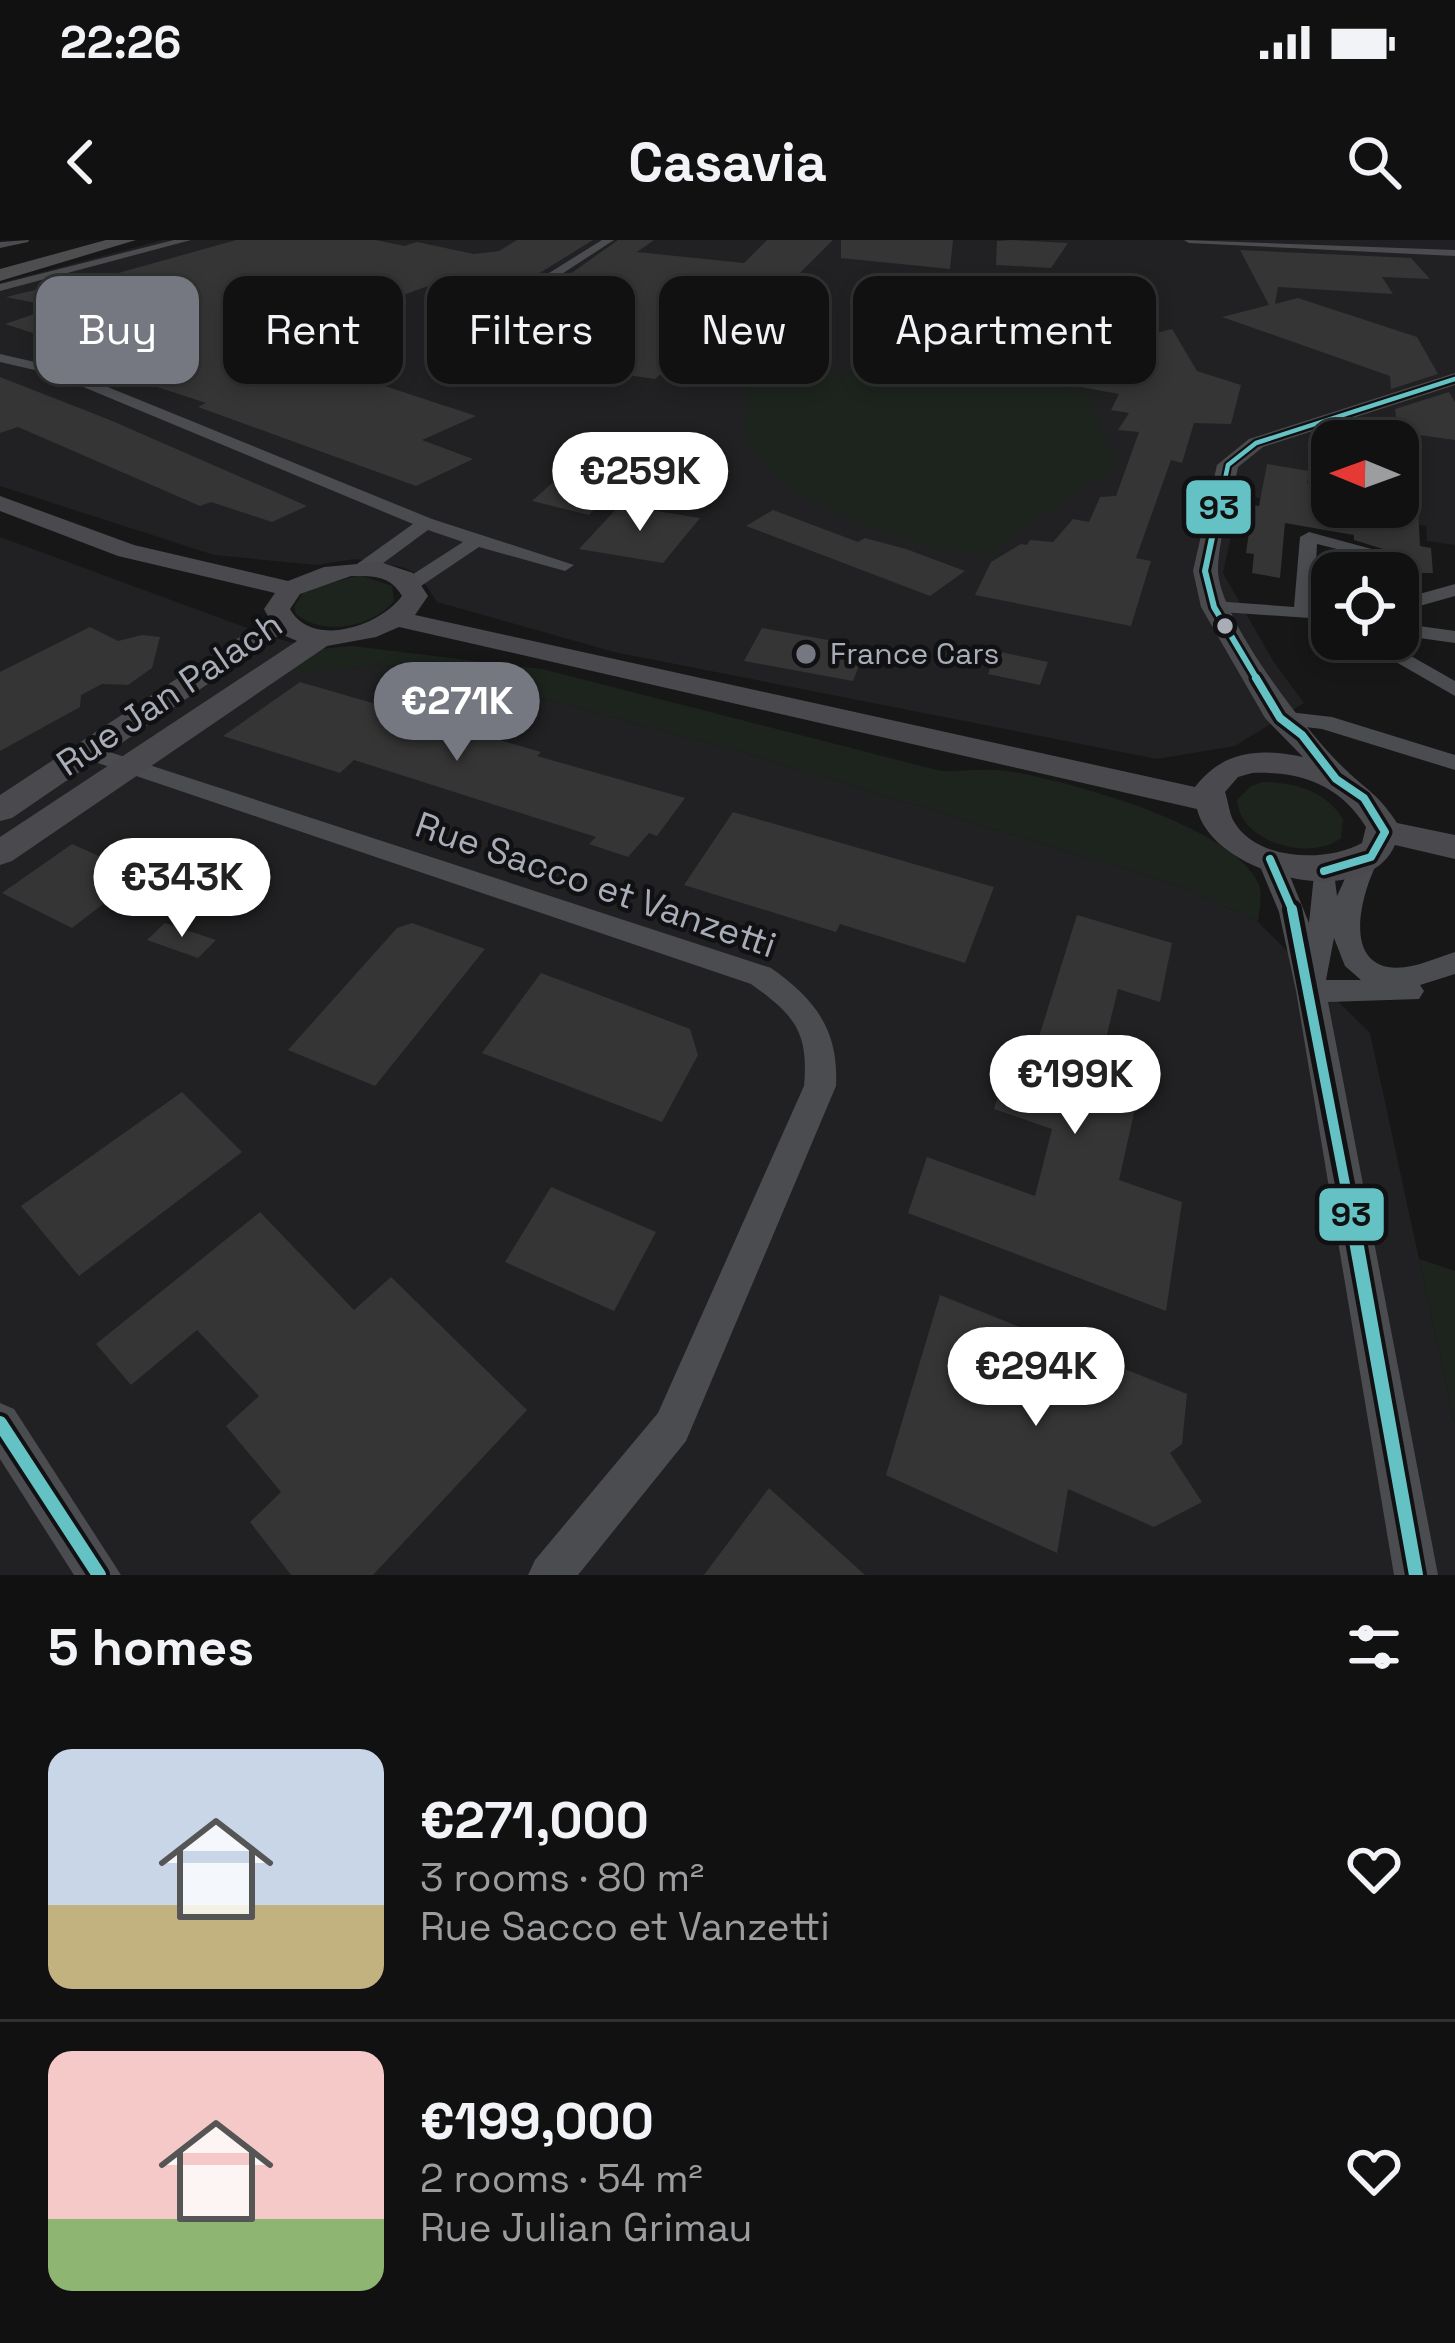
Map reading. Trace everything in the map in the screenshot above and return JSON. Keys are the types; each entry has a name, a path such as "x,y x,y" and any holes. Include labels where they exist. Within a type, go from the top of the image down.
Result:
{"highway":[{"path":"0,252 54,240"},
{"path":"0,252 74,240"},
{"path":"0,272 115,240"},
{"path":"0,272 128,240"}],"main road":[{"path":"1336,779 1307,768 1265,762 1227,770 1212,783 1208,801 1226,832 1270,859 1324,871 1363,865 1380,851 1385,832 1375,809 1336,779 1302,735 1280,718 1214,607 1205,571 1228,465 1256,443 1455,379"},
{"path":"0,503 127,551 291,589"},
{"path":"364,568 393,573 411,584 413,602 397,619 356,635 322,637 296,632 281,622 277,609 291,589 324,574 364,568"},
{"path":"397,619 1208,801"},
{"name":"Rue Jan Palach","path":"0,810 281,622"},
{"name":"Rue Jan Palach","path":"0,853 322,637"},
{"path":"1265,762 1279,736 1280,718"},
{"path":"1385,832 1455,847"}],"street":[{"path":"0,252 24,240"},
{"path":"0,288 186,240"},
{"path":"551,276 609,240"},
{"path":"1189,240 1455,253"},
{"path":"0,358 56,371 426,523 527,559 566,565"},
{"path":"364,568 426,523"},
{"path":"411,584 478,540"},
{"path":"1303,614 1306,571"},
{"path":"1419,600 1455,590"},
{"path":"1214,607 1311,616"},
{"path":"1419,632 1455,637"},
{"path":"1403,660 1455,690"},
{"path":"1280,718 1324,722 1455,763"},
{"name":"Rue Sacco et Vanzetti","path":"88,752 761,976 794,999 815,1027 824,1057 820,1085 672,1427 550,1575"},
{"path":"1270,859 1293,912 1311,992 1416,1575"},
{"path":"1363,865 1352,884 1347,920 1347,943 1358,964 1382,977 1413,976 1451,964"},
{"path":"1311,992 1324,917 1324,871"},
{"path":"1311,992 1403,994 1451,964"},
{"path":"0,1423 99,1575"}],"shaded area":[{"path":"163,240 1455,240 1455,545 1427,541 1426,526 1419,525 1419,420 1311,420 1311,507 1240,495 1223,573 1273,661 1304,703 1235,746 1157,759 614,652 437,602 419,575 402,567 355,559 316,565 214,555 0,486 0,283"},
{"path":"829,374 853,374 853,384 1041,384 1098,392 1087,396 1119,466 998,545 999,555 896,537 819,505 787,485 762,462 747,438 745,414 751,384 829,384"},
{"path":"0,537 274,638 319,649 288,673 385,665 534,696 742,752 1184,887 1258,922 1370,1033 1455,1425 1455,1575 0,1575"},
{"path":"359,575 392,586 394,601 374,617 333,627 296,614 294,607 304,591"},
{"path":"352,646 542,669 941,771 1007,771 1068,784 1147,810 1219,844 1244,864 1259,885 1258,922 1184,887 742,752 534,696 385,665 285,674 319,649"},
{"path":"1263,782 1298,786 1328,801 1343,819 1341,838 1328,845 1295,848 1263,837 1241,815 1237,800"},
{"path":"1419,1259 1455,1271 1455,1425"}],"building":[{"path":"236,240 376,240 404,246 417,242 474,254 499,251 517,240 593,240 535,276 427,276 427,286 403,295 403,276 223,276 223,384 379,384 476,416 422,440 473,459 416,486 198,407 206,403 148,384 199,384 199,276 108,276"},
{"path":"618,240 654,240 637,252 744,263 767,240 833,240 797,276 659,276 659,376 655,379 635,376 635,276 567,276"},
{"path":"841,240 953,240 950,269 841,258"},
{"path":"997,241 1068,243 1051,268 996,265"},
{"path":"1240,250 1411,258 1430,279 1382,277 1393,294 1278,287 1275,304 1298,298 1417,337 1438,374 1391,389 1390,376 1222,317 1269,305"},
{"path":"36,290 36,303 6,297"},
{"path":"36,313 36,334 5,324"},
{"path":"1172,329 1197,371 1241,385 1231,424 1194,423 1182,463 1171,460 1136,558 1151,561 1131,626 975,595 991,562 1030,540 1053,542 1073,519 1089,522 1100,497 1116,496 1139,432 1118,430 1129,413 1111,410 1119,394 1065,384 1156,384 1156,333"},
{"path":"0,377 307,506 272,522 211,502 200,506 18,427 0,433"},
{"path":"1449,392 1455,402 1455,440 1419,435 1419,420 1396,420 1395,409"},
{"path":"607,434 654,441 638,456 646,457 589,515 532,501"},
{"path":"1267,464 1309,471 1311,528 1285,523 1280,578 1252,573 1254,554 1246,553 1253,505 1259,506"},
{"path":"620,505 700,518 663,563 579,549"},
{"path":"773,510 858,542 865,538 906,549 965,571 930,596 746,526"},
{"path":"1419,526 1420,546 1431,548 1433,573 1419,573 1419,552 1382,552 1354,540 1354,535 1314,528"},
{"path":"90,627 118,641 142,635 160,637 152,668 128,685 102,684 81,695 80,707 0,751 0,672"},
{"name":"France Cars","path":"762,628 866,647 853,681 744,661"},
{"path":"996,651 1048,662 1040,685 988,674"},
{"path":"300,682 685,798 657,836 649,833 628,857 589,844 596,837 354,760 340,773 223,736"},
{"path":"733,812 994,887 965,963 840,924 836,932 684,885"},
{"path":"72,844 141,875 72,928 2,893"},
{"path":"1077,915 1172,943 1160,1002 1118,989 1099,1067 1141,1082 1119,1180 1182,1202 1166,1311 908,1213 927,1157 1035,1196 1052,1129 994,1109 1008,1065 1028,1072"},
{"path":"165,923 216,940 198,958 147,940"},
{"path":"412,923 485,949 375,1086 288,1050 397,928"},
{"path":"541,973 690,1029 698,1055 662,1122 482,1053"},
{"path":"182,1092 242,1152 79,1276 21,1206"},
{"path":"551,1187 656,1232 614,1311 505,1262"},
{"path":"260,1212 354,1310 391,1277 527,1410 373,1575 291,1575 250,1522 281,1492 226,1426 259,1396 197,1330 131,1385 96,1344"},
{"path":"940,1295 1187,1394 1182,1444 1170,1453 1202,1502 1154,1527 1068,1489 1057,1553 886,1475"},
{"path":"769,1488 865,1575 704,1575"}],"transit line":[{"name":"93","path":"1324,871 1371,857 1385,832 1364,798 1336,779 1302,735 1280,718 1214,607 1205,571 1228,465 1256,443 1455,379"},
{"name":"93","path":"1270,859 1293,912 1311,991 1416,1575"},
{"name":"93","path":"0,1423 99,1575"}],"place":[{"name":"France Cars","path":"806,654"}]}
